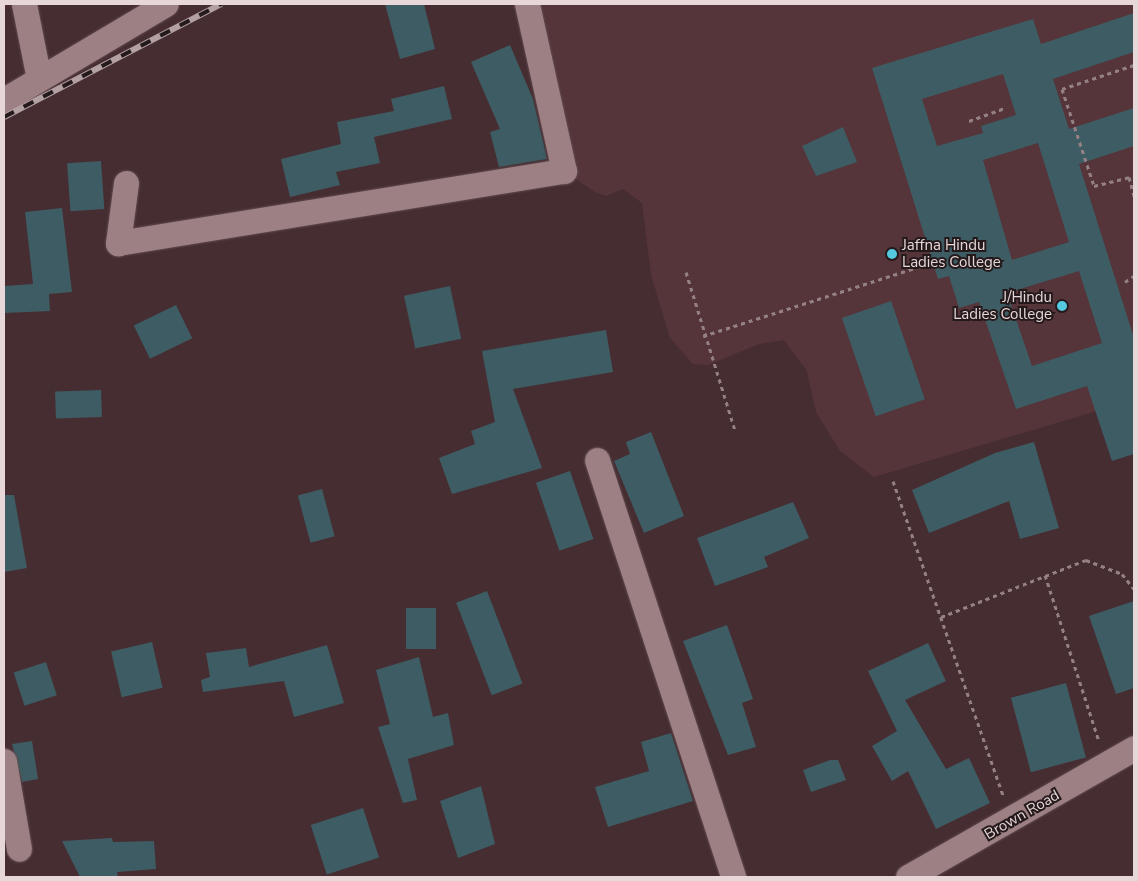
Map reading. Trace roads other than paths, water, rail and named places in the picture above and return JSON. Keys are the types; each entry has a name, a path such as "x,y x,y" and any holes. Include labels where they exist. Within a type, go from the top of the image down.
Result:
{"street":[{"path":"24,4 40,79"},
{"path":"4,100 166,4"},
{"path":"126,183 118,243 564,171 527,4"},
{"path":"597,460 733,877"},
{"name":"Brown Road","path":"908,877 1012,821 1134,748"},
{"path":"4,761 18,849"}],"railway":[{"path":"4,117 221,4"}],"place":[{"name":"Jaffna Hindu Ladies College","path":"892,254"},
{"name":"J/Hindu Ladies College","path":"1062,306"}]}
